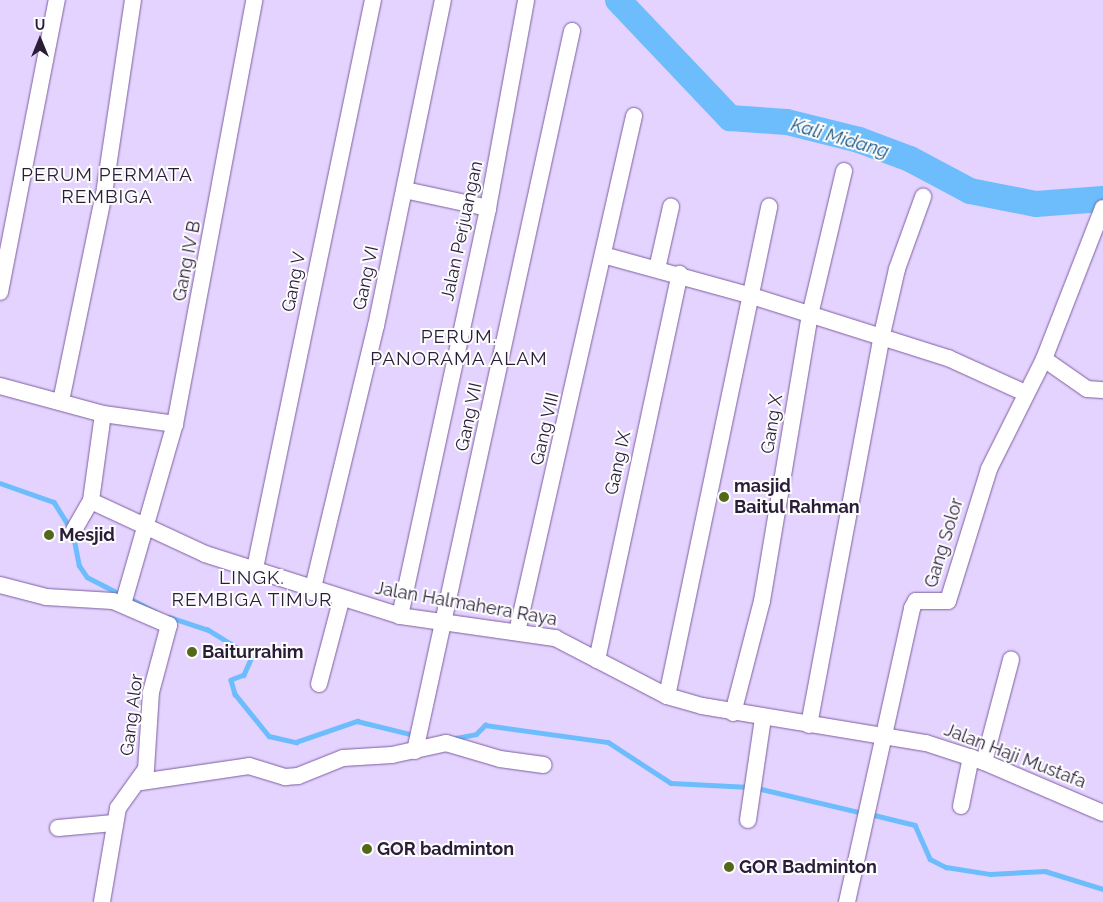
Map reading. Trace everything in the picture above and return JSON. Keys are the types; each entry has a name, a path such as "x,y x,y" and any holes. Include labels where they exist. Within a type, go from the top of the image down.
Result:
{"street":[{"path":"0,292 57,0"},
{"path":"61,401 104,194 133,0"},
{"name":"Gang IV B","path":"148,527 175,424 254,0"},
{"name":"Gang V","path":"254,573 373,0"},
{"name":"Gang VI","path":"312,592 405,190 444,0"},
{"name":"Jalan Perjuangan","path":"400,616 488,208 526,0"},
{"name":"Gang VII","path":"417,741 572,31"},
{"name":"Gang VIII","path":"518,632 634,116"},
{"name":"Gang X","path":"733,712 763,592 810,315 844,171"},
{"path":"405,190 488,208"},
{"path":"810,725 881,339 897,269 923,197"},
{"path":"657,269 671,207"},
{"path":"667,696 752,296 769,207"},
{"name":"Gang Solor","path":"848,902 882,735 912,608 916,601 948,601 980,492 1025,393 1044,359 1102,210"},
{"path":"603,255 680,274 980,370 1025,393"},
{"name":"Gang IX","path":"597,660 680,274"},
{"path":"1044,359 1087,389 1103,390"},
{"path":"0,386 61,401 103,414 175,424"},
{"path":"74,530 91,501 103,414"},
{"name":"Jalan Halmahera Raya","path":"91,501 254,573 341,601 400,616 518,632 568,643 667,696 763,718 882,735"},
{"path":"0,585 46,597 124,598 148,527"},
{"name":"Gang Alor","path":"102,902 114,823 122,802 141,782 146,769 152,692 169,625 124,598"},
{"path":"319,684 341,601"},
{"path":"960,806 978,760 1011,660"},
{"path":"748,820 763,718"},
{"name":"Jalan Haji Mustafa","path":"882,735 978,760 1103,812"},
{"path":"141,782 249,766 285,777 298,776 344,758 417,741 446,743 500,759 544,765"},
{"path":"58,828 114,823"}],"waterway":[{"name":"Kali Midang","path":"618,0 730,118 787,122 859,140 910,159 970,191 1036,204 1103,199"},
{"path":"0,483 54,502 73,533 79,565 87,577 122,595"},
{"path":"129,598 155,612"},
{"path":"169,617 207,629 252,657 244,675 231,680 235,694 269,736 296,742 357,721 414,735"},
{"path":"456,738 476,734 485,725 608,742 671,783 750,787"},
{"path":"757,788 863,813"},
{"path":"870,814 915,825 930,859 946,867 990,874 1045,871 1103,889"}],"place":[{"name":"masjid Baitul Rahman","path":"724,497"},
{"name":"Mesjid","path":"49,535"},
{"name":"Baiturrahim","path":"192,652"},
{"name":"GOR badminton","path":"367,849"},
{"name":"GOR Badminton","path":"729,867"}],"district":[{"name":"PERUM PERMATA REMBIGA","path":"107,186"},
{"name":"PERUM. PANORAMA ALAM","path":"459,348"},
{"name":"LINGK. REMBIGA TIMUR","path":"252,589"}]}
